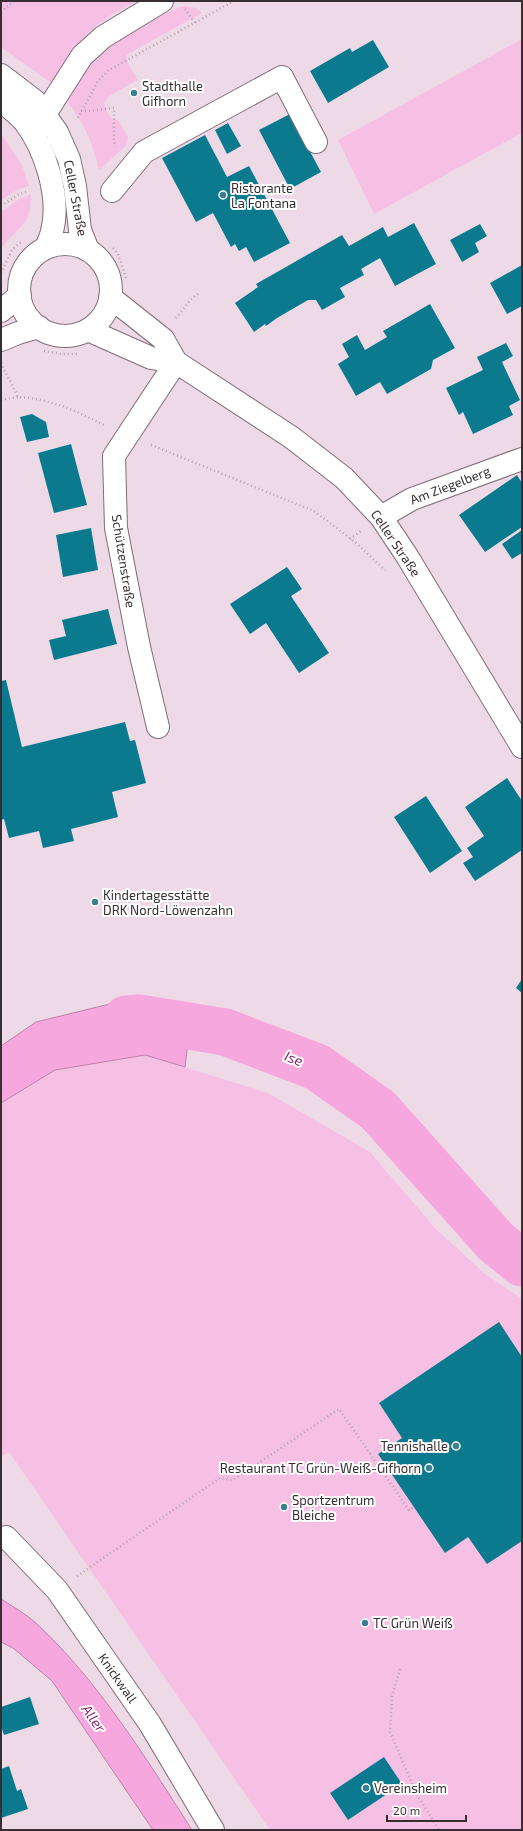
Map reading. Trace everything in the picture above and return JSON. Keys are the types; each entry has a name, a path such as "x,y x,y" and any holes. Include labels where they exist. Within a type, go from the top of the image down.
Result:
{"street":[{"path":"46,114 82,56 103,37 172,4"},
{"name":"Celler Straße","path":"1,75 35,101 46,114 57,132 69,159 75,186 80,230 88,250"},
{"path":"112,191 144,152 282,77 316,142"},
{"name":"Celler Straße","path":"1,100 23,120 37,142 46,162 53,188 54,220 53,230 46,248"},
{"path":"65,244 77,245 88,250 98,258 109,275 110,297 105,313 99,321 88,330 78,334 66,336 53,334 39,327 29,318 22,306 20,284 27,264 34,256 46,248 65,244"},
{"path":"1,311 20,295"},
{"name":"Celler Straße","path":"110,297 163,339 176,362"},
{"path":"1,340 39,327"},
{"name":"Celler Straße","path":"88,330 151,358 176,362 291,437 344,478 381,517 407,556 522,747"},
{"name":"Schützenstraße","path":"158,727 139,647 116,528 114,456 176,362"},
{"name":"Am Ziegelberg","path":"381,517 412,499 522,459"},
{"name":"Knickwall","path":"6,1537 57,1590 150,1724 213,1830"}],"path":[{"path":"1,12 14,1"},
{"path":"74,121 98,81 109,70 234,1"},
{"path":"172,4 195,23"},
{"path":"81,111 90,112 114,108"},
{"path":"1,206 20,194 30,191"},
{"path":"1,273 12,250 22,241"},
{"path":"110,244 118,254 128,284"},
{"path":"176,319 192,298 200,293"},
{"path":"41,350 61,354 84,352"},
{"path":"1,363 18,397"},
{"path":"1,400 18,397 35,398 65,405 127,436 314,511 355,542 386,571"},
{"path":"57,1590 220,1478 233,1480 340,1409 409,1510 414,1507"},
{"path":"400,1669 392,1696 390,1732 417,1796 439,1830"}],"shaded area":[{"path":"1,1 137,1 110,16 92,30 70,55 51,83 1,47"},
{"path":"183,6 196,8 202,13 126,55 128,64 138,80 109,96 104,103 109,114 115,120 118,120 128,137 127,145 99,170 84,126 68,103 76,80 90,60 107,47 149,22"},
{"path":"522,39 522,133 374,214 338,140"},
{"path":"1,133 22,165 29,186 19,189 1,200"},
{"path":"31,195 30,211 26,221 1,248 1,212 19,199"},
{"name":"Sportzentrum Bleiche","path":"145,1055 268,1093 370,1152 435,1228 485,1274 522,1299 522,1830 270,1830 9,1452 1,1457 1,1103 55,1070"}],"water":[{"path":"122,1001 191,1017 185,1067 145,1055 55,1070 1,1103 1,1046 36,1022"},
{"name":"Aller","path":"1,1599 36,1623 59,1646 101,1695 139,1748 192,1830 153,1830 52,1681 13,1648 1,1642"}],"building":[{"path":"373,40 389,67 328,103 310,71 350,48 352,52"},
{"path":"290,114 321,172 290,189 259,130"},
{"path":"228,123 241,146 227,154 215,130"},
{"name":"Ristorante La Fontana","path":"205,135 227,177 249,166 290,243 254,262 246,247 239,251 235,244 231,247 213,213 196,222 162,158"},
{"path":"414,223 436,264 395,286 380,258 361,269 364,275 340,288 345,297 322,310 316,300 308,300 266,326 265,324 254,332 235,303 258,287 256,284 342,235 349,246 383,227 388,237"},
{"path":"480,224 487,236 475,243 479,252 462,262 450,240"},
{"path":"522,265 522,306 507,314 490,283"},
{"path":"430,304 455,348 433,360 431,369 387,394 380,382 356,396 338,364 349,357 342,344 357,335 365,350 387,337 383,331"},
{"path":"506,343 513,356 502,362 520,400 509,406 513,415 473,434 463,412 459,415 446,388 483,370 477,357"},
{"path":"32,414 46,422 49,437 27,442 20,417"},
{"path":"71,444 87,505 54,513 38,453"},
{"path":"517,475 522,483 522,527 485,552 459,515"},
{"path":"91,528 98,570 63,577 56,535"},
{"path":"522,530 522,553 512,559 502,544"},
{"path":"287,567 302,589 291,596 329,653 299,673 266,623 250,634 230,604"},
{"path":"108,609 117,644 54,660 49,640 66,636 62,620"},
{"path":"6,680 22,747 125,722 130,741 135,740 146,783 112,792 118,817 71,829 74,841 43,848 39,831 9,838 4,819 1,820 1,681"},
{"path":"507,778 522,801 522,850 475,881 463,863 473,857 467,848 484,836 465,807"},
{"path":"426,796 462,851 430,873 394,817"},
{"path":"522,979 522,993 516,988"},
{"name":"Tennishalle","path":"499,1322 522,1357 522,1541 487,1564 468,1537 445,1553 378,1454 402,1438 379,1403"},
{"path":"30,1697 39,1724 4,1735 1,1726 1,1707"},
{"name":"Vereinsheim","path":"384,1757 402,1784 348,1820 330,1793"},
{"path":"9,1766 17,1791 21,1789 28,1809 1,1818 1,1769"}],"waterway":[{"name":"Ise","path":"126,1019 139,1018 225,1032 317,1067 378,1110 496,1242 522,1263"}],"place":[{"name":"Stadthalle Gifhorn","path":"134,93"},
{"name":"Ristorante La Fontana","path":"223,195"},
{"name":"Kindertagesstätte DRK Nord-Löwenzahn","path":"95,902"},
{"name":"Tennishalle","path":"456,1446"},
{"name":"Restaurant TC Grün-Weiß-Gifhorn","path":"429,1468"},
{"name":"Sportzentrum Bleiche","path":"284,1507"},
{"name":"TC Grün Weiß","path":"365,1623"},
{"name":"Vereinsheim","path":"366,1788"}]}
